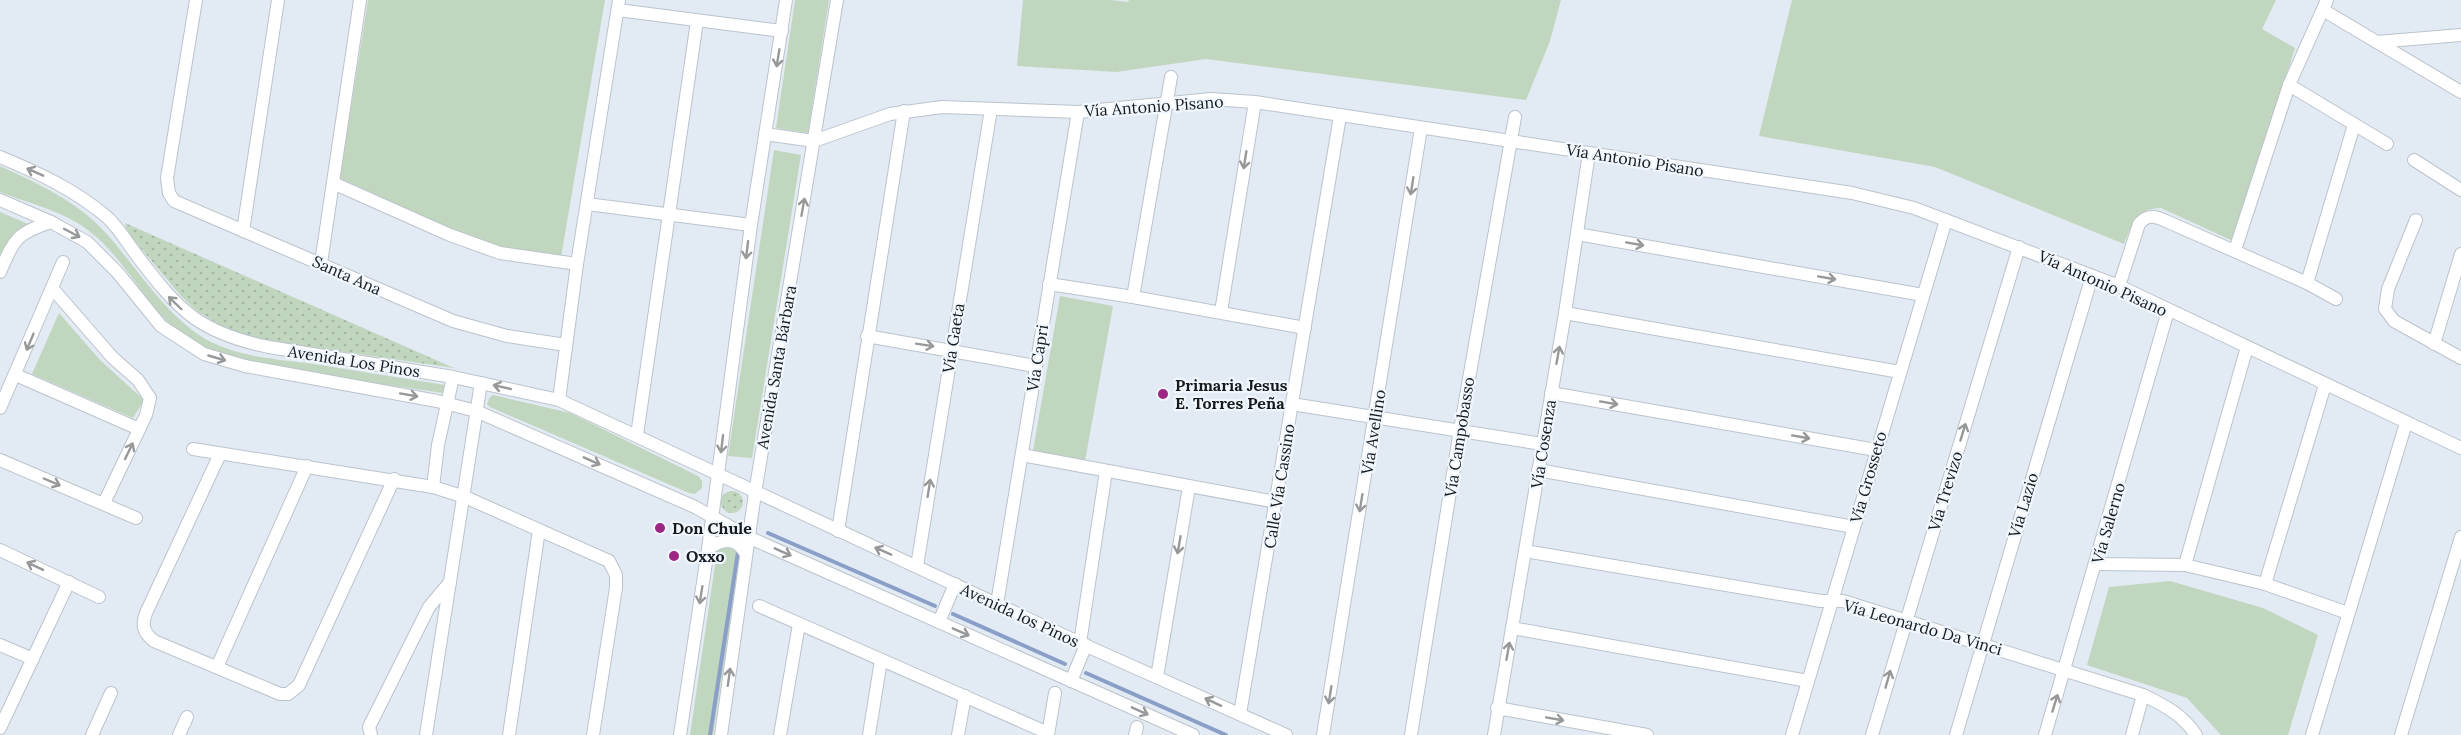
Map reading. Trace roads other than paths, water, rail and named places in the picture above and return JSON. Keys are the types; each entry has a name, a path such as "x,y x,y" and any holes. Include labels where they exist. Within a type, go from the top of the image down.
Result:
{"street":[{"name":"Santa Ana","path":"196,0 167,186 174,201 468,326 507,336 566,345"},
{"path":"243,231 278,0"},
{"path":"321,263 360,0"},
{"path":"680,735 708,549 751,225 786,0"},
{"name":"Avenida Santa Bárbara","path":"721,735 748,537 837,0"},
{"path":"559,400 619,5 697,21 782,31"},
{"path":"2235,250 2289,85 2325,5 2378,42 2461,92"},
{"path":"636,435 697,21"},
{"path":"2378,42 2461,35"},
{"path":"1133,297 1171,77"},
{"path":"2289,85 2387,144"},
{"name":"Vía Antonio Pisano","path":"765,134 814,141 873,119 904,111 942,107 1078,112 1210,99 1255,102 1852,193 1914,208 2019,246 2119,286 2461,448"},
{"path":"1221,312 1255,102"},
{"name":"Vía Gaeta","path":"916,566 990,109"},
{"path":"838,531 904,111"},
{"name":"Vía Capri","path":"997,604 1078,112"},
{"name":"Calle Vía Cassino","path":"1240,714 1340,116"},
{"name":"Vía Campobasso","path":"1411,735 1460,430 1515,117"},
{"path":"2307,283 2354,125"},
{"name":"Vía Avellino","path":"1323,735 1421,128"},
{"name":"Vía Cosenza","path":"1494,735 1565,313 1589,153"},
{"name":"Avenida Los Pinos","path":"0,157 40,173 74,191 109,219 168,296 192,318 219,333 269,347 481,382 559,400 755,493"},
{"path":"2414,160 2461,190"},
{"path":"333,183 489,250 513,256 578,264"},
{"name":"Avenida Los Pinos","path":"0,200 51,222 91,245 118,273 161,326 204,354 245,366 448,403 476,411 522,429 712,517"},
{"path":"587,204 751,225"},
{"path":"2119,286 2139,224 2144,218 2151,216 2235,250 2336,299"},
{"name":"Vía Grosseto","path":"1792,735 1946,220"},
{"path":"2416,220 2388,289 2385,309 2389,317 2461,358"},
{"path":"0,272 10,249 20,235 51,222"},
{"path":"1577,234 1923,295"},
{"name":"Vía Trevizo","path":"1872,735 2019,246"},
{"path":"2434,344 2461,254"},
{"path":"0,408 63,262"},
{"name":"Vía Lazio","path":"1956,735 2092,276"},
{"path":"1049,284 1305,328"},
{"path":"52,288 112,357 146,390 150,405 104,503"},
{"name":"Vía Salerno","path":"2045,735 2168,311"},
{"path":"1565,313 1900,372"},
{"path":"867,336 1035,366"},
{"path":"2185,565 2247,347"},
{"path":"16,375 139,429"},
{"path":"433,487 438,445 453,377"},
{"path":"426,735 465,497 481,382"},
{"path":"2265,584 2325,385"},
{"path":"1551,393 1876,450"},
{"path":"1292,404 1542,444"},
{"path":"2312,735 2406,423"},
{"path":"193,449 394,479 433,487 465,497 602,557 613,566 616,588 593,735"},
{"path":"220,454 146,613 143,626 147,636 154,641 280,694 294,691 305,674 394,479"},
{"path":"1022,455 1276,502"},
{"path":"0,460 136,518"},
{"path":"217,668 307,466"},
{"path":"1538,470 1854,527"},
{"path":"1071,681 1083,644 1106,471"},
{"path":"1157,676 1189,487"},
{"name":"Avenida los Pinos","path":"755,493 1286,735"},
{"path":"712,517 748,537 1193,735"},
{"path":"509,735 539,530"},
{"path":"2401,735 2461,537"},
{"path":"708,549 720,541 730,540 738,544 746,554"},
{"path":"0,550 99,597"},
{"name":"Vía Leonardo Da Vinci","path":"1526,551 1843,601 2143,695 2181,716 2196,735"},
{"path":"2096,564 2185,565 2265,584 2348,613"},
{"path":"0,728 69,582"},
{"path":"370,731 429,607 450,582"},
{"path":"2447,583 2461,587"},
{"path":"939,622 955,584"},
{"path":"759,606 1048,734 1055,693"},
{"path":"780,735 799,624"},
{"path":"1512,628 1808,681"},
{"path":"0,645 33,659"},
{"path":"868,735 881,660"},
{"path":"92,735 111,693"},
{"path":"2132,735 2143,695"},
{"path":"958,735 965,696"},
{"path":"1497,708 1647,735"},
{"path":"179,735 187,717"}],"waterway":[{"path":"768,533 935,606"},
{"path":"710,735 738,552"},
{"path":"953,614 1065,664"},
{"path":"1086,673 1226,735"}],"place":[{"name":"Primaria Jesus E. Torres Peña","path":"1163,394"},
{"name":"Don Chule","path":"660,528"},
{"name":"Oxxo","path":"674,556"}]}
